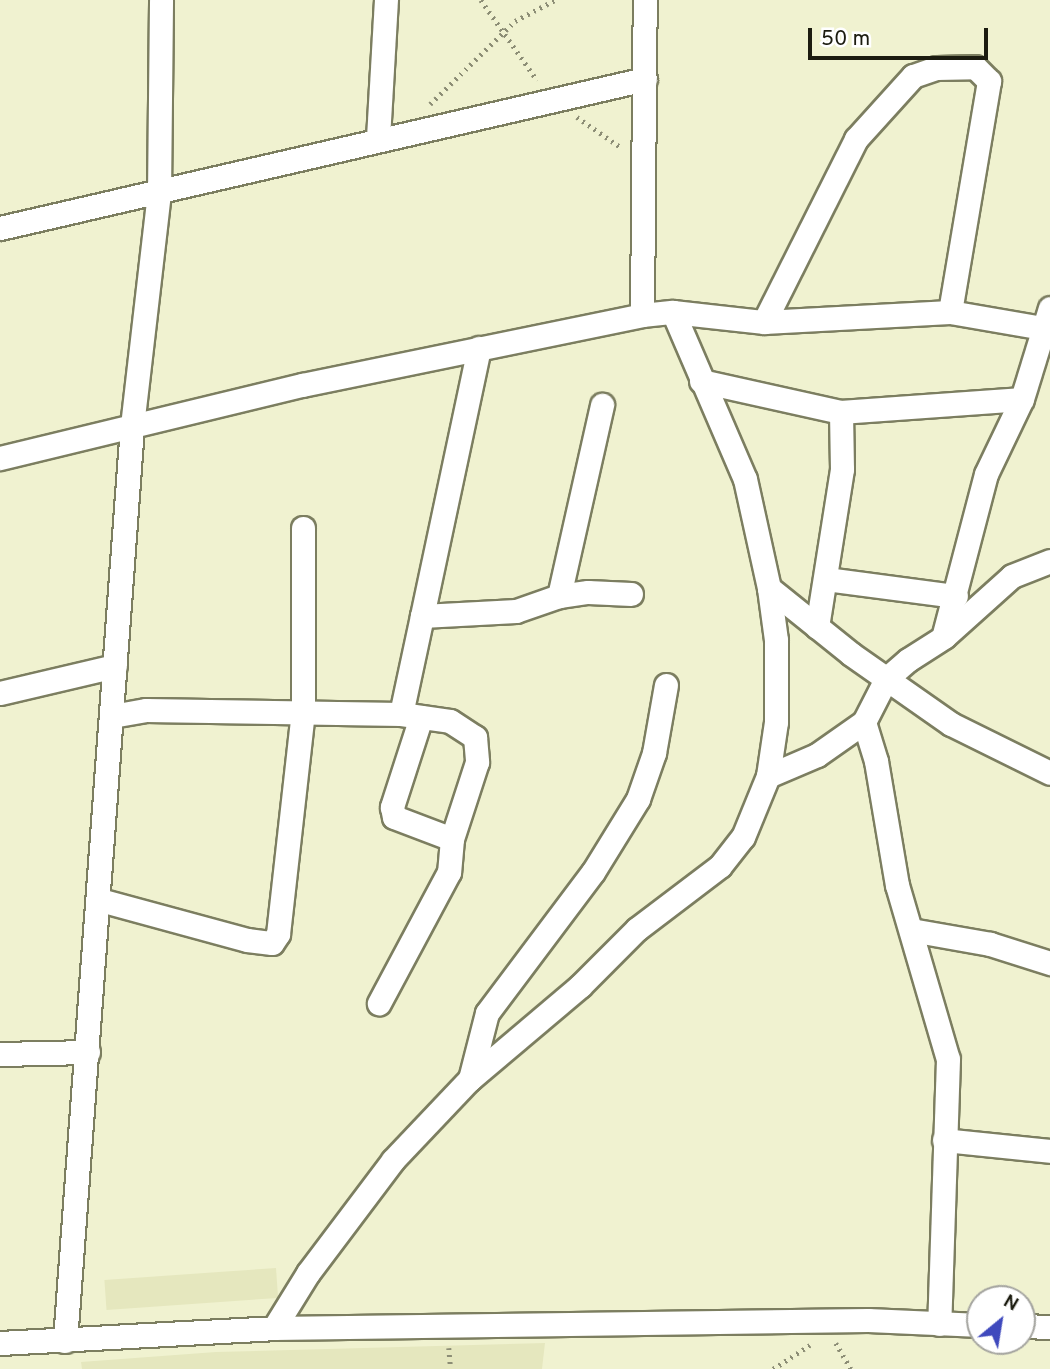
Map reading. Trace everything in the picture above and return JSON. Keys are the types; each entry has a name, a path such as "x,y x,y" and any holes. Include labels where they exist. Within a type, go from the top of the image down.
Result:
{"street":[{"path":"65,1341 100,900 132,426 159,194 161,0"},
{"path":"378,138 386,0"},
{"path":"642,315 645,0"},
{"path":"764,322 856,139 914,76 936,68 975,67 989,81 950,312"},
{"path":"0,228 159,194 378,138 645,79"},
{"path":"274,1328 315,1263 393,1160 470,1079 580,986 636,929 720,866 743,837 768,776 776,722 776,640 769,588 746,479 673,312"},
{"path":"0,458 479,348 642,315 673,312 764,322 950,312 1046,318 1022,399 986,474 944,637"},
{"path":"452,839 394,817 393,807 411,715 422,616 479,348"},
{"path":"701,381 841,412 1022,399"},
{"path":"559,596 603,405"},
{"path":"817,626 842,469 841,412"},
{"path":"100,900 272,943 278,934 303,712 303,528"},
{"path":"768,776 817,755 864,722 886,679 944,637 1012,576 1050,561"},
{"path":"826,579 956,596"},
{"path":"769,588 886,679 951,724 1050,773"},
{"path":"422,616 516,611 559,596 631,594"},
{"path":"0,693 116,666"},
{"path":"470,1079 487,1013 593,872 638,799 654,753 666,685"},
{"path":"112,716 146,710 411,715 450,721 475,737 477,762 452,839 449,872 379,1003"},
{"path":"864,722 876,761 885,832 948,1059 939,1324"},
{"path":"911,930 990,944 1050,963"},
{"path":"0,1054 88,1052"},
{"path":"944,1140 1050,1151"},
{"path":"0,1343 274,1328 868,1320 966,1325"}],"path":[{"path":"428,107 515,21 555,0"}],"shaded area":[{"path":"276,1268 278,1298 107,1310 104,1280"},
{"path":"545,1343 542,1369 82,1369 81,1362 216,1352"}]}
